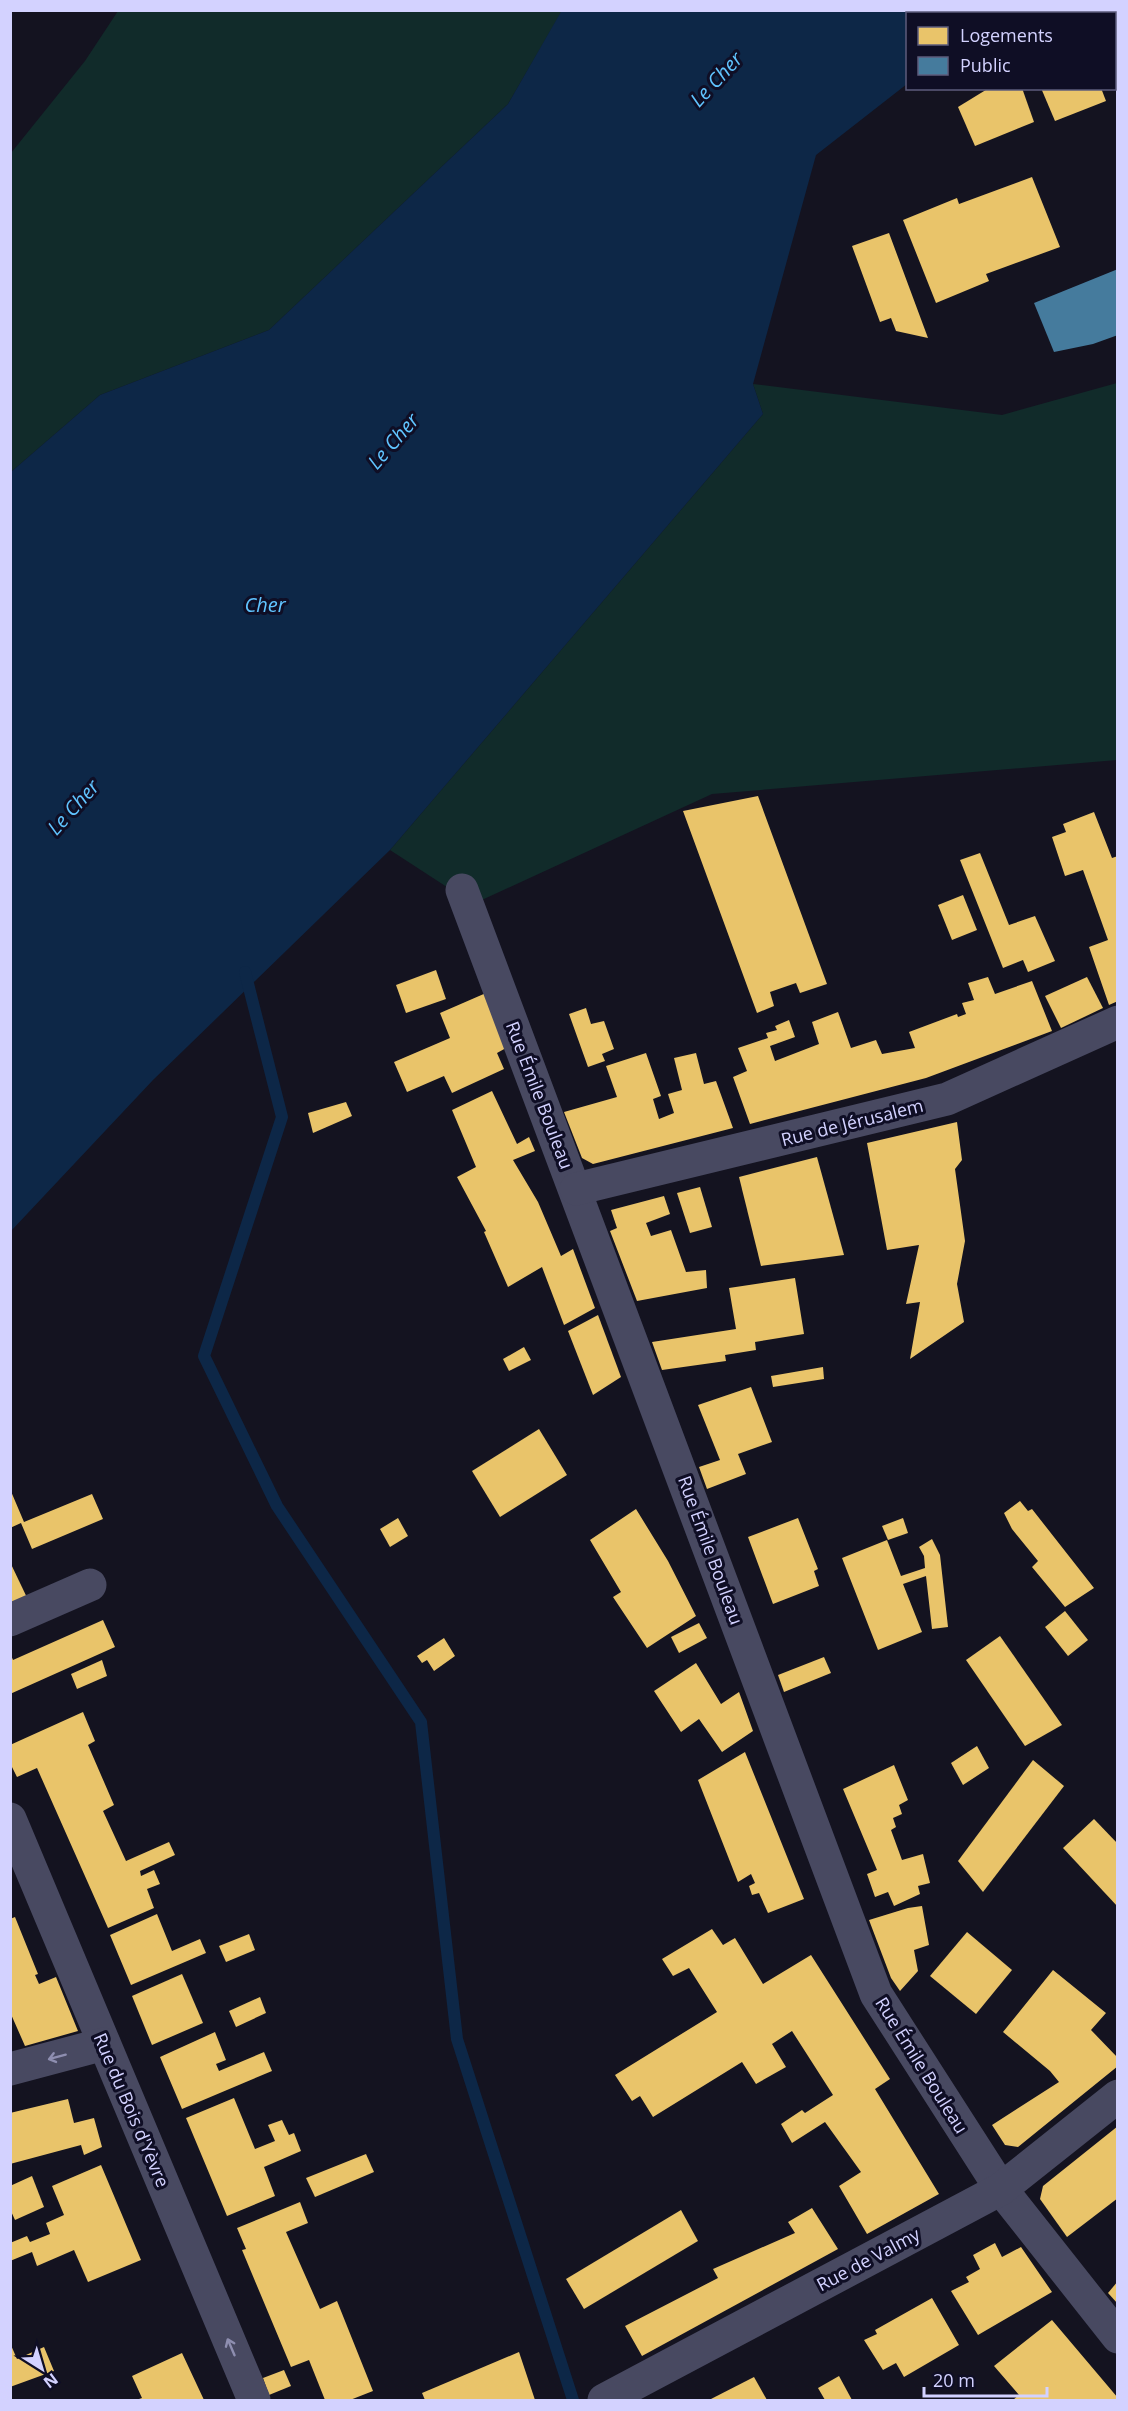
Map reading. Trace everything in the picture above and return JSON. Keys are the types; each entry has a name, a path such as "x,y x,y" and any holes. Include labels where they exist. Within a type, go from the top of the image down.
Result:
{"street":[{"name":"Rue Émile Bouleau","path":"462,890 876,1994 1001,2189 1118,2337"},
{"name":"Rue de Jérusalem","path":"576,1189 947,1099 1118,1022"},
{"path":"10,1620 90,1585"},
{"name":"Rue du Bois d'Yèvre","path":"10,1819 254,2400"},
{"path":"10,2069 104,2044"},
{"name":"Rue de Valmy","path":"604,2400 1001,2189 1118,2096"}],"green space":[{"path":"118,11 562,11 508,104 269,330 100,395 11,472 11,153 85,61"},
{"path":"1117,383 1117,760 712,794 473,904 390,850 763,414 753,384 1002,415"}],"water":[{"name":"Cher","path":"562,10 1002,11 906,12 906,85 816,155 753,384 763,414 390,850 153,1080 11,1231 11,472 100,395 269,330 508,104"}],"building: Logements":[{"path":"1051,10 1071,10 1072,12 1052,12"},
{"path":"986,90 1023,90 1034,122 975,146 958,107"},
{"path":"1042,90 1102,90 1106,101 1055,121"},
{"path":"1032,177 1060,247 986,274 989,281 936,303 903,220 957,198 959,204"},
{"path":"889,233 928,338 896,331 891,318 880,322 852,246"},
{"path":"758,796 827,984 800,993 796,983 770,992 774,1006 757,1013 683,811"},
{"path":"1094,812 1112,858 1118,856 1118,1001 1109,1005 1089,947 1108,940 1083,870 1065,876 1052,837 1066,832 1063,824"},
{"path":"980,853 1009,925 1035,916 1055,961 1028,972 1023,960 1003,968 960,860"},
{"path":"963,895 977,930 952,940 938,905"},
{"path":"436,970 446,999 406,1013 396,985"},
{"path":"988,977 995,994 1032,981 1052,1031 926,1078 750,1124 733,1077 747,1071 738,1048 768,1038 766,1033 777,1030 775,1026 789,1020 795,1037 770,1046 775,1061 819,1044 812,1022 838,1012 851,1048 876,1040 882,1054 915,1048 909,1032 957,1014 958,1017 966,1014 962,1003 974,1000 968,983"},
{"path":"1087,977 1103,1008 1061,1028 1045,996"},
{"path":"486,993 506,1048 497,1053 504,1069 452,1093 444,1076 407,1092 394,1062 450,1038 440,1013"},
{"path":"586,1008 591,1024 604,1021 614,1049 602,1054 605,1061 588,1067 569,1014"},
{"path":"646,1053 661,1096 653,1099 659,1119 674,1113 668,1094 682,1090 674,1058 696,1053 704,1084 716,1081 733,1128 593,1164 582,1158 564,1112 617,1097 606,1066"},
{"path":"492,1091 517,1144 529,1137 535,1151 513,1160 538,1202 561,1256 573,1249 595,1308 564,1325 542,1267 508,1287 484,1232 486,1231 457,1177 476,1167 452,1110"},
{"path":"346,1102 352,1116 313,1133 308,1113"},
{"path":"957,1122 962,1160 955,1169 965,1241 957,1284 964,1322 910,1359 920,1302 906,1304 919,1245 887,1250 867,1143"},
{"path":"817,1157 844,1255 761,1266 739,1177"},
{"path":"700,1187 712,1227 690,1233 677,1193"},
{"path":"664,1196 670,1214 646,1223 651,1236 671,1230 686,1272 706,1270 707,1288 637,1301 610,1231 617,1228 611,1210"},
{"path":"795,1278 804,1334 755,1342 756,1350 725,1355 726,1361 662,1370 652,1342 736,1329 729,1288"},
{"path":"598,1315 621,1377 593,1395 568,1331"},
{"path":"524,1347 531,1360 509,1371 503,1359"},
{"path":"823,1367 824,1379 773,1387 771,1376"},
{"path":"751,1387 772,1442 738,1454 746,1474 707,1489 699,1467 720,1460 698,1405"},
{"path":"539,1429 567,1475 500,1517 472,1471"},
{"path":"10,1489 24,1522 92,1494 103,1519 32,1549 21,1523 10,1528"},
{"path":"1020,1501 1028,1511 1032,1509 1094,1588 1065,1607 1032,1567 1038,1561 1012,1529 1004,1513"},
{"path":"636,1509 668,1561 696,1616 647,1648 613,1597 621,1592 590,1540"},
{"path":"398,1518 408,1536 390,1547 380,1529"},
{"path":"798,1518 818,1569 814,1571 819,1586 773,1604 748,1537"},
{"path":"903,1518 908,1533 888,1540 882,1526"},
{"path":"932,1539 940,1555 948,1627 932,1629 926,1576 903,1584 922,1632 878,1650 842,1558 887,1540 901,1576 925,1568 924,1556 919,1547"},
{"path":"10,1562 31,1606 10,1615"},
{"path":"1065,1611 1088,1640 1068,1656 1045,1627"},
{"path":"103,1620 115,1647 10,1694 10,1653 13,1660"},
{"path":"699,1623 707,1638 679,1653 671,1637"},
{"path":"1000,1636 1062,1725 1025,1746 966,1660"},
{"path":"444,1638 455,1656 434,1671 427,1660 422,1663 417,1656"},
{"path":"824,1657 831,1673 784,1692 778,1675"},
{"path":"102,1660 107,1676 77,1689 71,1674"},
{"path":"696,1663 721,1704 739,1692 753,1731 722,1752 699,1719 681,1732 654,1691"},
{"path":"83,1712 95,1741 88,1745 114,1805 103,1811 126,1861 169,1842 175,1855 140,1871 141,1876 154,1870 160,1884 147,1889 154,1908 108,1928 37,1768 17,1777 10,1763 10,1745"},
{"path":"977,1746 989,1768 963,1785 951,1763"},
{"path":"745,1752 804,1899 768,1913 759,1893 752,1895 749,1886 755,1883 751,1874 738,1882 698,1780"},
{"path":"1033,1760 1064,1786 983,1892 958,1861"},
{"path":"894,1765 908,1800 899,1805 902,1814 893,1818 896,1827 891,1830 902,1860 923,1854 930,1883 918,1886 920,1894 894,1906 888,1892 875,1897 867,1874 877,1870 843,1789"},
{"path":"1094,1819 1118,1844 1118,1907 1063,1848"},
{"path":"922,1906 929,1945 914,1950 918,1971 900,1991 891,1978 869,1920"},
{"path":"157,1914 172,1951 200,1939 206,1953 131,1985 110,1935"},
{"path":"15,1917 38,1974 35,1975 39,1984 56,1977 78,2031 25,2046 10,2012 10,1919"},
{"path":"712,1929 723,1945 735,1938 763,1984 811,1955 890,2079 875,2089 939,2194 867,2234 839,2186 861,2172 825,2122 792,2143 781,2124 802,2110 805,2113 833,2095 792,2031 772,2044 786,2067 756,2084 742,2062 653,2117 640,2096 632,2101 615,2075 717,2012 689,1968 673,1976 662,1959"},
{"path":"967,1932 1012,1970 976,2014 930,1976"},
{"path":"249,1934 255,1950 226,1962 219,1946"},
{"path":"1053,1970 1106,2013 1091,2030 1118,2058 1118,2066 1018,2147 1005,2145 992,2125 1059,2082 1050,2071 1003,2032"},
{"path":"182,1974 203,2023 152,2045 132,1996"},
{"path":"260,1997 266,2013 236,2027 229,2011"},
{"path":"215,2032 226,2060 216,2064 219,2071 264,2052 272,2071 182,2109 160,2057"},
{"path":"234,2098 255,2149 275,2141 268,2125 282,2120 289,2135 294,2133 301,2151 264,2167 275,2196 227,2216 186,2118"},
{"path":"68,2099 74,2123 94,2118 102,2147 84,2155 81,2145 10,2164 10,2113"},
{"path":"1118,2126 1118,2198 1067,2237 1040,2199 1043,2186"},
{"path":"366,2154 374,2172 315,2197 306,2178"},
{"path":"101,2165 141,2260 88,2282 74,2250 37,2266 32,2252 10,2261 10,2243 27,2236 30,2242 50,2234 46,2223 64,2215 52,2186"},
{"path":"32,2176 44,2207 15,2220 10,2209 10,2186"},
{"path":"300,2202 308,2223 286,2232 320,2309 337,2301 373,2391 350,2400 325,2400 309,2360 291,2367 242,2250 246,2249 237,2228"},
{"path":"812,2208 838,2249 642,2356 625,2326 718,2278 713,2269 795,2233 788,2222"},
{"path":"681,2210 698,2241 584,2309 566,2279"},
{"path":"995,2243 1002,2257 1021,2247 1052,2292 978,2335 951,2291 969,2282 966,2277 980,2269 973,2255"},
{"path":"1118,2281 1118,2304 1108,2293"},
{"path":"932,2298 959,2345 904,2377 896,2363 883,2370 864,2340 877,2334 875,2330"},
{"path":"1052,2320 1118,2400 1013,2400 1019,2395 994,2366"},
{"path":"10,2343 17,2359 44,2347 54,2371 10,2387"},
{"path":"519,2352 535,2400 425,2400 422,2393"},
{"path":"182,2353 204,2400 136,2400 142,2398 132,2376"},
{"path":"284,2370 291,2386 269,2395 263,2378"},
{"path":"839,2376 852,2400 825,2400 818,2388"},
{"path":"754,2377 767,2400 709,2400"}],"building: Public":[{"path":"1118,269 1118,335 1093,344 1054,352 1034,303"}],"waterway":[{"path":"245,972 282,1117 204,1356 277,1506 421,1722 457,2039 573,2400"}],"water label":[{"name":"Le Cher","path":"716,79"},
{"name":"Le Cher","path":"393,441"},
{"name":"Le Cher","path":"73,807"}]}
